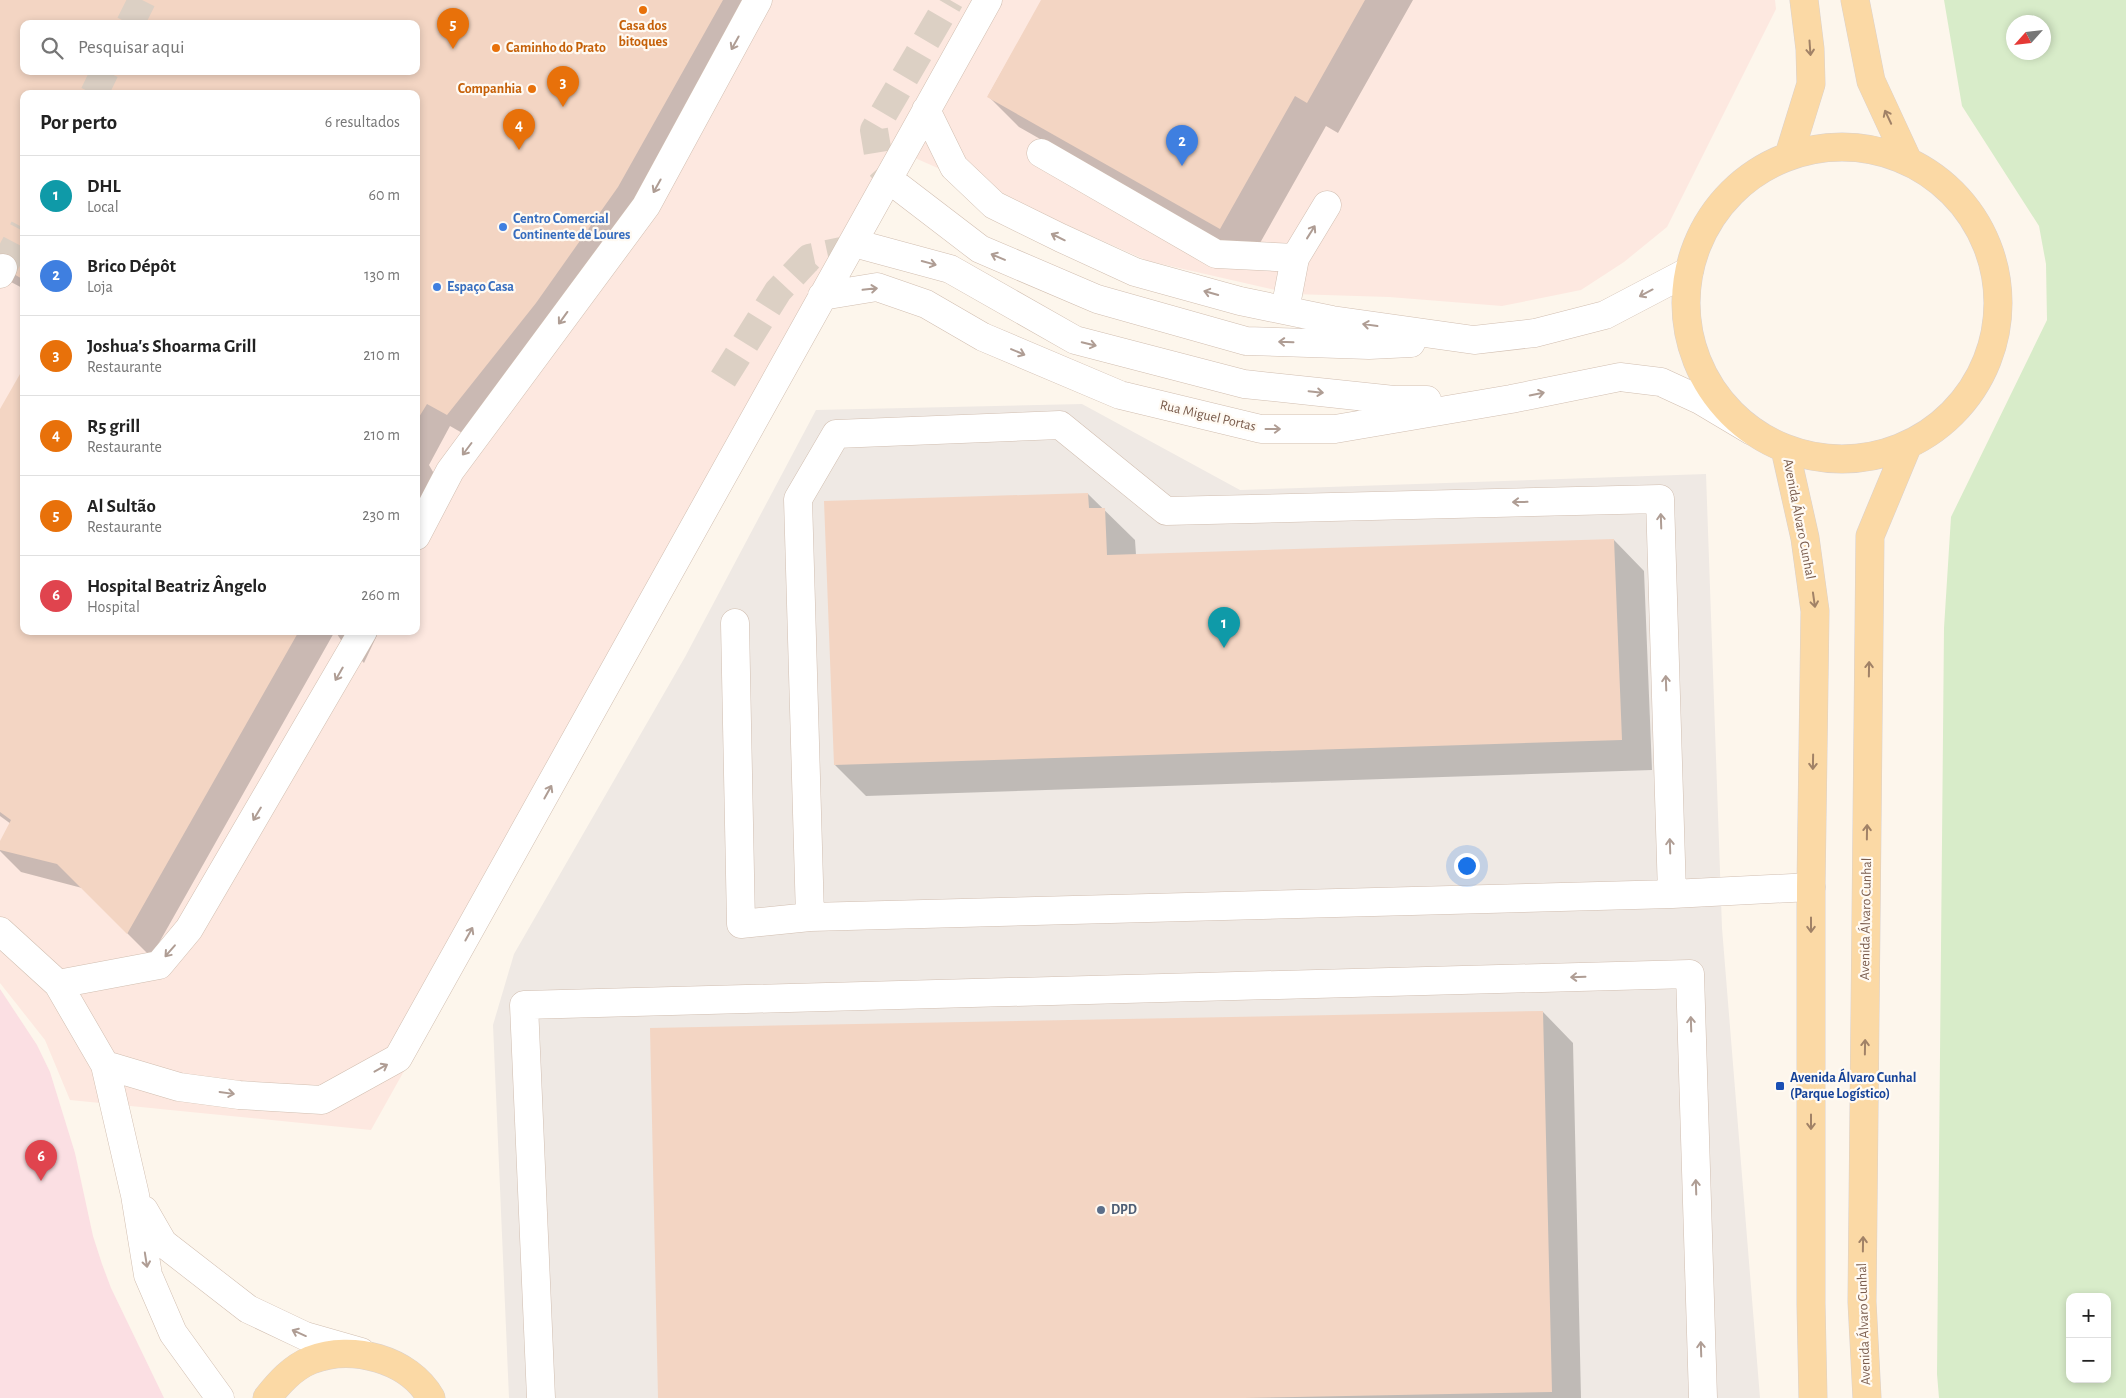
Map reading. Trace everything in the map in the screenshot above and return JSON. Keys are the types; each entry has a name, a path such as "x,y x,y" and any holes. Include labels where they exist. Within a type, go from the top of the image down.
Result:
{"main road":[{"path":"1789,155 1811,84 1810,49 1804,0"},
{"path":"1855,0 1871,81 1908,161"},
{"path":"1828,146 1869,148 1908,161 1950,189 1981,230 1997,279 1997,330 1980,378 1949,418 1907,447 1867,458 1825,459 1784,449 1752,431 1719,400 1697,360 1686,316 1689,271 1702,233 1724,200 1753,174 1789,155 1828,146"},
{"name":"Avenida Álvaro Cunhal","path":"1867,1398 1862,1302 1870,536 1907,447"},
{"name":"Avenida Álvaro Cunhal","path":"1784,449 1805,538 1816,611 1811,887 1811,1304 1813,1398"},
{"path":"267,1398 282,1379 310,1360 344,1353 379,1358 405,1370 426,1390 431,1398"}],"lane":[{"path":"420,528 450,471 646,206 758,0"},
{"path":"105,1065 179,1087 239,1095 322,1100 398,1058 988,0"},
{"path":"926,110 954,167 994,205 1135,272 1240,301 1332,320 1474,340"},
{"path":"1041,153 1216,254 1295,258"},
{"path":"899,187 980,249 1097,300 1246,341 1369,345 1474,340 1535,333 1605,314 1689,271"},
{"path":"1285,310 1295,258 1327,205"},
{"path":"865,246 950,269 1075,340 1244,384 1394,400 1512,399"},
{"name":"Rua Miguel Portas","path":"822,296 877,288 926,304 983,337 1120,395 1261,429 1335,429 1512,399 1620,377 1661,382 1700,400 1752,431"},
{"path":"810,917 798,499 836,434 1060,425 1166,511 1660,499 1672,894"},
{"path":"735,623 741,924 810,917 1672,894 1811,887"},
{"path":"58,984 158,965 189,929 361,635"},
{"path":"0,931 58,984 105,1065 136,1195 148,1275 172,1333 220,1398"},
{"path":"541,1398 524,1005 1690,974 1702,1398"},
{"path":"136,1195 163,1243 248,1310 305,1336 379,1358"}],"shaded area":[{"path":"0,0 1775,0 1776,9 1667,227 1624,262 1581,290 1502,306 1389,297 1293,294 1148,261 915,158 371,1130 70,1100 45,1040 0,983"},
{"path":"1082,404 1240,490 1706,474 1722,928 1760,1398 509,1398 493,1025 514,954 685,657 816,410"},
{"path":"0,989 37,1045 50,1072 75,1153 93,1236 102,1264 111,1288 164,1398 0,1398"}],"green space":[{"path":"1944,0 2126,0 2126,1398 1939,1398 1937,1374 1944,628 1951,517 2047,320 2046,264 2039,226 1962,106"}],"building":[{"name":"Centro Comercial Continente de Loures","path":"0,0 723,0 618,187 536,303 447,415 427,404 420,415 420,90 20,90 20,278 0,266"},
{"path":"1041,0 1365,0 1307,103 1295,96 1220,229 987,97"},
{"path":"20,374 20,635 297,635 127,934 57,864 0,850 0,841 11,820 0,812 0,409"},
{"path":"1088,493 1089,508 1105,508 1107,555 1614,539 1622,740 834,765 824,501"},
{"name":"DPD","path":"1543,1011 1552,1392 1244,1398 658,1398 650,1028"}],"tunnel":[{"path":"132,20 142,0"},
{"path":"899,187 880,166 874,130 950,0"},
{"path":"96,90 103,75"},
{"path":"3,268 20,236"},
{"path":"723,379 778,291 809,258 865,246"}],"place":[{"name":"Casa dos bitoques","path":"643,10"},
{"name":"Caminho do Prato","path":"496,48"},
{"name":"Al Sultão","path":"453,49"},
{"name":"Companhia","path":"532,89"},
{"name":"Joshua's Shoarma Grill","path":"563,107"},
{"name":"R5 grill","path":"519,150"},
{"name":"Brico Dépôt","path":"1182,166"},
{"name":"Centro Comercial Continente de Loures","path":"503,227"},
{"name":"Espaço Casa","path":"437,287"},
{"name":"DHL","path":"1224,648"},
{"name":"Avenida Álvaro Cunhal (Parque Logístico)","path":"1780,1086"},
{"name":"Hospital Beatriz Ângelo","path":"41,1181"},
{"name":"DPD","path":"1101,1210"}]}
